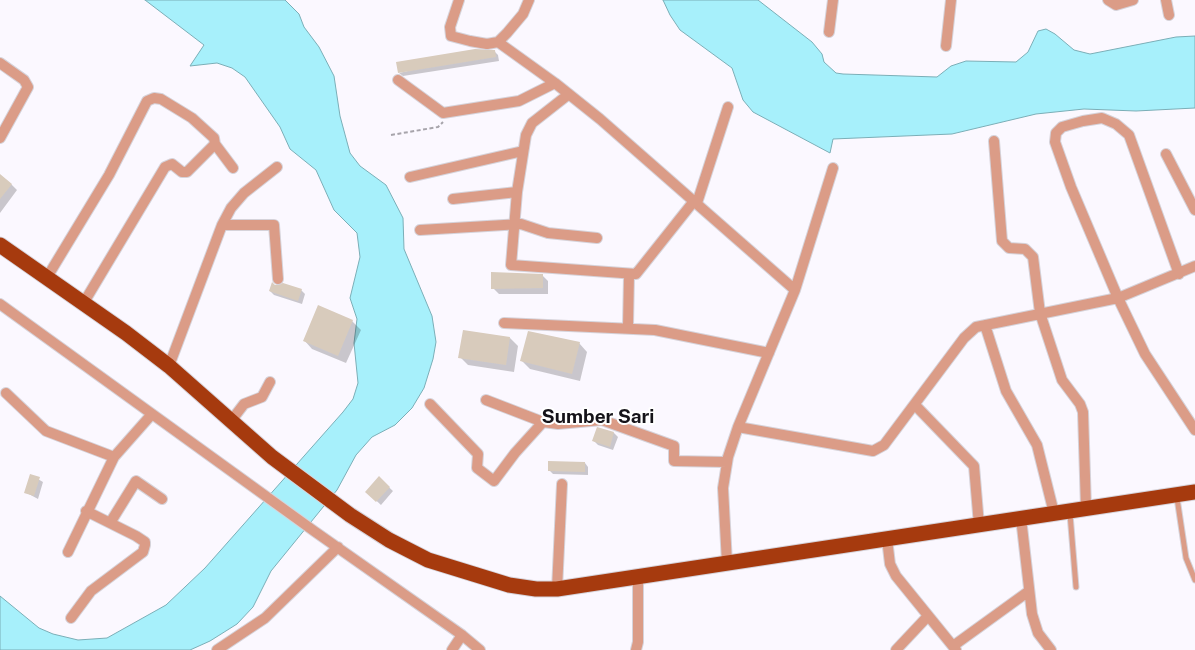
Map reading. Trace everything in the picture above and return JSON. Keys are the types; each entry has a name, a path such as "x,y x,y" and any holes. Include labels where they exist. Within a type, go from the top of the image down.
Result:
{"highway":[{"path":"0,245 169,366 272,457 350,515 389,540 428,560 452,569 509,585 536,589 556,589 1195,492"}],"street":[{"path":"459,0 450,27 451,36 470,42 498,42 555,83 696,202 795,290"},
{"path":"498,42 519,20 529,0"},
{"path":"829,32 834,0"},
{"path":"946,46 952,0"},
{"path":"1108,0 1116,5 1133,0"},
{"path":"1166,0 1169,15"},
{"path":"0,63 24,80 28,86 0,138"},
{"path":"398,80 443,113 519,101 555,83"},
{"path":"569,94 532,123 526,135 513,224 510,262 513,266 629,274 638,272 696,202 728,107"},
{"path":"46,279 109,175 147,101 154,98 161,99 192,118 214,138 215,144 233,168"},
{"path":"1179,274 1129,134 1116,124 1102,118 1062,127 1056,133 1055,142 1071,187 1118,298 1145,354 1195,430"},
{"path":"994,141 1002,241 1009,248 1025,249 1033,257 1040,313 1062,380 1080,404 1083,412 1086,508"},
{"path":"83,304 165,167 172,164 182,172 187,172 215,144"},
{"path":"410,177 523,151"},
{"path":"1166,154 1195,210"},
{"path":"169,366 222,225 231,208 244,194 277,167"},
{"path":"727,564 722,488 727,462 738,426 795,290 833,168"},
{"path":"453,200 517,192"},
{"path":"420,230 513,224 525,225 548,233 596,238"},
{"path":"222,225 274,225 278,279"},
{"path":"738,426 873,451 884,445 968,333 984,325 1118,298 1194,268"},
{"path":"628,327 629,274"},
{"path":"0,304 314,531 462,635 480,650"},
{"path":"504,323 628,327 655,330 769,353"},
{"path":"984,325 1006,391 1037,445 1054,513"},
{"path":"231,421 244,404 262,397 270,382"},
{"path":"6,393 46,431 114,457"},
{"path":"486,400 543,422 558,424 602,420 674,446 674,461 727,462"},
{"path":"430,404 478,454 477,468 494,481 515,453 543,422"},
{"path":"915,405 974,466 979,525"},
{"path":"68,552 86,511 114,457 152,414"},
{"path":"110,523 136,480 162,499"},
{"path":"556,589 562,484"},
{"path":"71,618 91,591 143,552 145,545 142,540 86,511"},
{"path":"1021,518 1034,623 1038,633 1051,650"},
{"path":"887,539 892,570 954,648 1029,592"},
{"path":"217,650 265,618 338,547"},
{"path":"636,650 638,642 638,577"},
{"path":"896,650 928,616"},
{"path":"452,650 462,635"}],"lane":[{"path":"1176,495 1186,558 1195,580"},
{"path":"1069,511 1076,587"}],"path":[{"path":"390,135 438,127 442,122 443,113"}],"water":[{"path":"145,0 285,0 299,14 304,27 319,47 334,76 340,116 350,153 360,166 386,185 403,218 404,249 432,316 436,342 433,359 424,388 412,408 395,425 372,437 356,455 337,490 271,571 253,607 237,624 210,641 190,650 0,650 0,596 39,628 53,634 78,640 107,638 166,605 205,568 343,412 353,399 358,383 354,343 357,319 350,298 360,257 357,233 334,210 316,170 290,149 280,127 245,77 232,68 217,63 190,66 204,45"},
{"path":"663,0 758,0 812,42 822,54 824,62 836,73 843,74 937,77 951,66 966,61 1016,62 1028,52 1038,31 1046,29 1074,50 1090,54 1176,37 1195,36 1195,108 1136,111 1084,109 1036,114 952,134 833,139 830,153 753,112 743,100 732,68 680,30"}],"building":[{"path":"475,49 495,50 496,57 398,73 396,62"},
{"path":"0,174 12,184 0,199"},
{"path":"491,272 543,274 543,288 491,289"},
{"path":"272,282 275,285 283,283 302,289 298,301 269,291"},
{"path":"318,305 353,320 338,356 303,341"},
{"path":"463,330 510,337 506,365 458,358"},
{"path":"528,331 580,342 572,374 520,361"},
{"path":"597,427 614,432 610,447 592,441"},
{"path":"548,461 585,462 585,472 548,471"},
{"path":"30,474 40,477 34,496 24,493"},
{"path":"379,476 390,487 376,502 365,492"}],"district":[{"name":"Sumber Sari","path":"598,417"}]}
